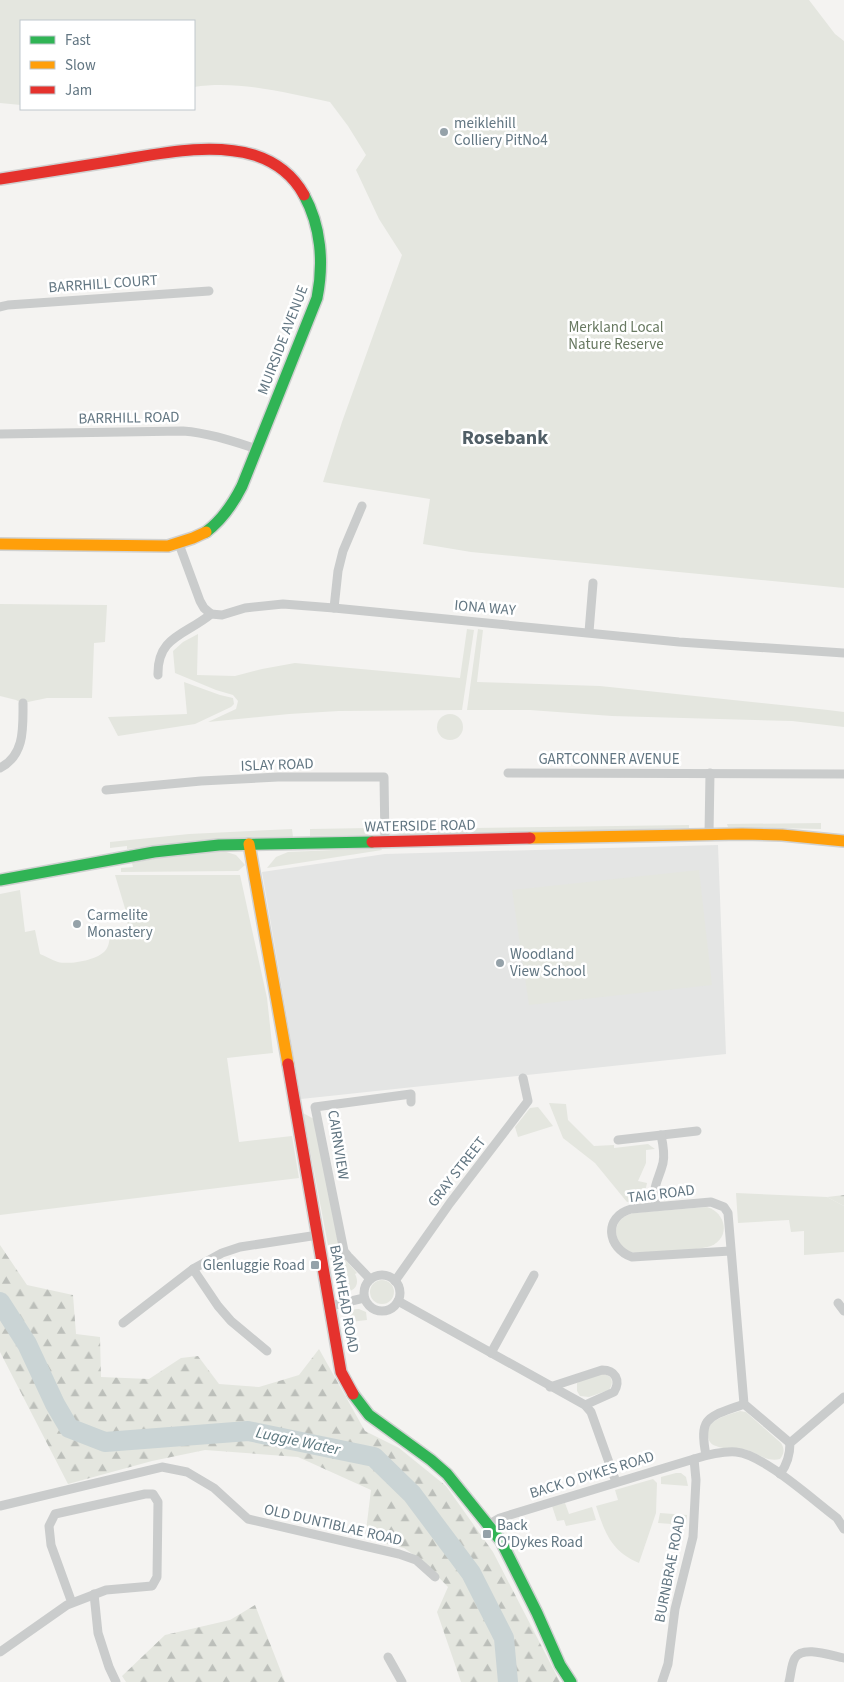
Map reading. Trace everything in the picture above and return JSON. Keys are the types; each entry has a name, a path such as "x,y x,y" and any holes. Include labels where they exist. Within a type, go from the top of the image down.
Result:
{"street":[{"name":"MUIRSIDE AVENUE","path":"0,179 175,152 234,152 269,160 282,168 304,193 317,228 322,259 317,298 257,449 235,500 225,515 206,533 179,544 155,546 0,544"},
{"name":"BARRHILL COURT","path":"0,307 27,303 209,291"},
{"name":"BARRHILL ROAD","path":"0,434 183,431 222,437 257,449"},
{"path":"334,608 338,571 343,551 362,506"},
{"path":"179,544 200,602 211,614"},
{"path":"589,632 593,583"},
{"name":"IONA WAY","path":"158,676 160,656 170,642 211,614 222,615 245,608 283,604 680,642 844,653"},
{"path":"0,768 12,760 20,745 23,736 24,703"},
{"path":"709,834 710,773"},
{"name":"GARTCONNER AVENUE","path":"508,774 844,774"},
{"name":"ISLAY ROAD","path":"106,790 201,781 269,778 384,777 385,842"},
{"name":"WATERSIDE ROAD","path":"0,880 154,852 219,845 709,834 782,835 844,841"},
{"name":"BANKHEAD ROAD","path":"249,844 341,1372 352,1394 369,1415 431,1460 447,1474 501,1542 538,1612 560,1665 571,1682"},
{"name":"GRAY STREET","path":"395,1281 450,1203 528,1101 523,1078"},
{"name":"CAIRNVIEW","path":"370,1279 344,1251 315,1107 411,1094 411,1102"},
{"path":"618,1140 697,1131"},
{"path":"656,1206 654,1190 663,1162 661,1135"},
{"name":"TAIG ROAD","path":"730,1251 639,1258 626,1255 619,1250 613,1242 611,1234 614,1220 623,1211 656,1206 711,1202 724,1207 728,1213 744,1404"},
{"path":"123,1323 193,1269 222,1253 240,1247 318,1235"},
{"path":"193,1269 227,1316 267,1351"},
{"path":"386,1275 395,1281 400,1290 398,1301 389,1310 383,1311 371,1308 364,1298 365,1288 370,1279 386,1275"},
{"path":"491,1353 534,1275"},
{"path":"330,1306 364,1298"},
{"path":"398,1301 585,1405 592,1412 616,1482"},
{"path":"838,1303 844,1311"},
{"path":"550,1387 602,1370 613,1372 617,1379 617,1388 614,1392 585,1405"},
{"path":"790,1442 844,1397"},
{"path":"706,1456 703,1433 707,1421 713,1416 744,1404 790,1442"},
{"path":"780,1474 790,1452 790,1442"},
{"name":"BACK O DYKES ROAD","path":"488,1525 500,1518 694,1459 737,1452 759,1460 780,1474 837,1518 844,1529"},
{"name":"BURNBRAE ROAD","path":"662,1682 668,1664 675,1609 693,1537 696,1480 694,1459"},
{"name":"OLD DUNTIBLAE ROAD","path":"0,1506 162,1466 187,1472 214,1488 248,1519 399,1554 416,1560 434,1577"},
{"path":"0,1652 72,1602 106,1590 152,1586 157,1576 158,1502 153,1494 145,1494 55,1514 49,1526 51,1545 72,1602"},
{"path":"94,1594 98,1633 116,1682"},
{"path":"790,1682 795,1658 800,1653 810,1651 844,1658"},
{"path":"388,1657 402,1682"}],"shaded area":[{"name":"Woodland View School","path":"718,845 726,1054 301,1099 262,872 385,854"}],"green space":[{"name":"Merkland Local Nature Reserve","path":"0,0 809,0 835,34 844,41 844,588 471,552 423,544 430,499 323,482 342,422 402,255 379,219 356,170 366,155 330,102 245,86 211,85 195,87 195,20 20,20 20,105 0,103"},
{"path":"0,604 107,605 105,642 94,643 92,698 47,698 20,702 0,696"},
{"path":"467,629 474,630 462,710 339,711 208,722 236,709 238,701 233,695 175,673 173,651 183,642 198,634 197,675 235,676 295,663 460,678"},
{"path":"478,629 483,630 477,682 600,686 828,710 844,712 844,727 792,721 612,716 530,710 467,710"},
{"path":"184,682 233,698 234,704 195,724 118,736 108,717 187,714"},
{"path":"450,714 459,718 463,727 459,736 450,740 441,736 437,727 441,718"},
{"path":"821,823 821,829 728,827 727,824"},
{"path":"689,825 689,828 403,835 396,833 401,829"},
{"path":"369,828 374,832 367,835 310,836 310,829"},
{"path":"292,829 293,837 211,839 127,849 127,846 110,848 110,842 189,834"},
{"path":"381,848 382,850 267,868 276,857 288,852"},
{"path":"223,851 236,855 245,865 238,871 121,872 121,868 133,867 132,863 165,857"},
{"path":"699,870 712,985 529,1005 512,890"},
{"path":"115,875 240,875 267,998 273,1053 227,1058 239,1142 292,1136 299,1178 0,1215 0,894 20,890 25,932 35,930 40,954 58,962 76,962 101,954 109,944 110,936 128,930 127,915"},
{"path":"549,1103 566,1104 568,1120 594,1146 614,1145 614,1148 648,1144 655,1149 646,1150 646,1163 638,1181 647,1183 645,1192 642,1193 642,1199 627,1202 595,1163 563,1138"},
{"path":"538,1107 553,1126 518,1137 515,1127 530,1108"},
{"path":"303,1113 314,1119 340,1252 331,1261"},
{"path":"736,1193 827,1197 844,1206 844,1252 804,1255 804,1231 791,1232 789,1220 738,1223"},
{"path":"844,1195 844,1206 827,1197"},
{"path":"707,1207 718,1214 724,1225 721,1237 711,1246 667,1252 641,1253 626,1251 620,1245 616,1231 618,1224 624,1217 630,1214"},
{"path":"0,1245 27,1285 73,1295 76,1334 100,1337 101,1377 149,1379 181,1358 198,1356 219,1384 259,1387 299,1375 319,1349 365,1431 399,1448 446,1486 493,1552 560,1682 461,1682 437,1612 448,1587 425,1563 404,1548 365,1539 371,1490 298,1457 205,1450 152,1461 68,1484 0,1352"},
{"path":"342,1256 357,1273 355,1274 357,1282 355,1288 345,1292 341,1292 336,1285 332,1266"},
{"path":"382,1280 391,1283 394,1292 391,1301 382,1304 373,1301 370,1292 373,1283"},
{"path":"359,1309 366,1312 367,1320 342,1323 348,1313"},
{"path":"601,1374 607,1375 612,1381 609,1390 589,1397 580,1396 577,1391 577,1383"},
{"path":"740,1411 746,1412 781,1443 784,1451 780,1459 767,1459 747,1450 720,1447 711,1443 708,1434 711,1425 719,1418"},
{"path":"681,1473 686,1477 688,1486 661,1484 661,1477"},
{"path":"653,1479 657,1483 656,1513 639,1563 615,1547 606,1533 596,1506 618,1500 615,1490"},
{"path":"565,1503 569,1514 592,1507 596,1520 566,1526 564,1520 557,1521 552,1506"},
{"path":"660,1513 687,1515 686,1525 658,1523"},
{"path":"255,1605 285,1682 126,1682 122,1676 165,1635 230,1620"}],"waterway":[{"name":"Luggie Water","path":"0,1302 27,1344 55,1404 69,1428 105,1442 248,1431 374,1457 412,1494 471,1573 504,1638 508,1682"}],"traffic: fast":[{"path":"206,532 227,511 242,486 317,298 320,272 320,245 314,219 304,195"},
{"path":"0,880 154,852 219,845 372,842"},
{"path":"353,1394 369,1415 431,1460 447,1474 501,1541 537,1613 560,1665 571,1682"}],"traffic: slow":[{"path":"0,544 168,546 206,532"},
{"path":"530,838 742,834 782,835 844,841"},
{"path":"249,844 288,1064"}],"traffic: jam":[{"path":"0,179 184,150 220,149 254,155 270,161 289,175 304,195"},
{"path":"372,842 530,838"},
{"path":"288,1064 341,1372 353,1394"}],"place":[{"name":"meiklehill Colliery PitNo4","path":"444,132"},
{"name":"Carmelite Monastery","path":"77,924"},
{"name":"Woodland View School","path":"500,963"},
{"name":"Glenluggie Road","path":"315,1265"},
{"name":"Back O'Dykes Road","path":"487,1534"}],"district":[{"name":"Rosebank","path":"505,438"}]}
